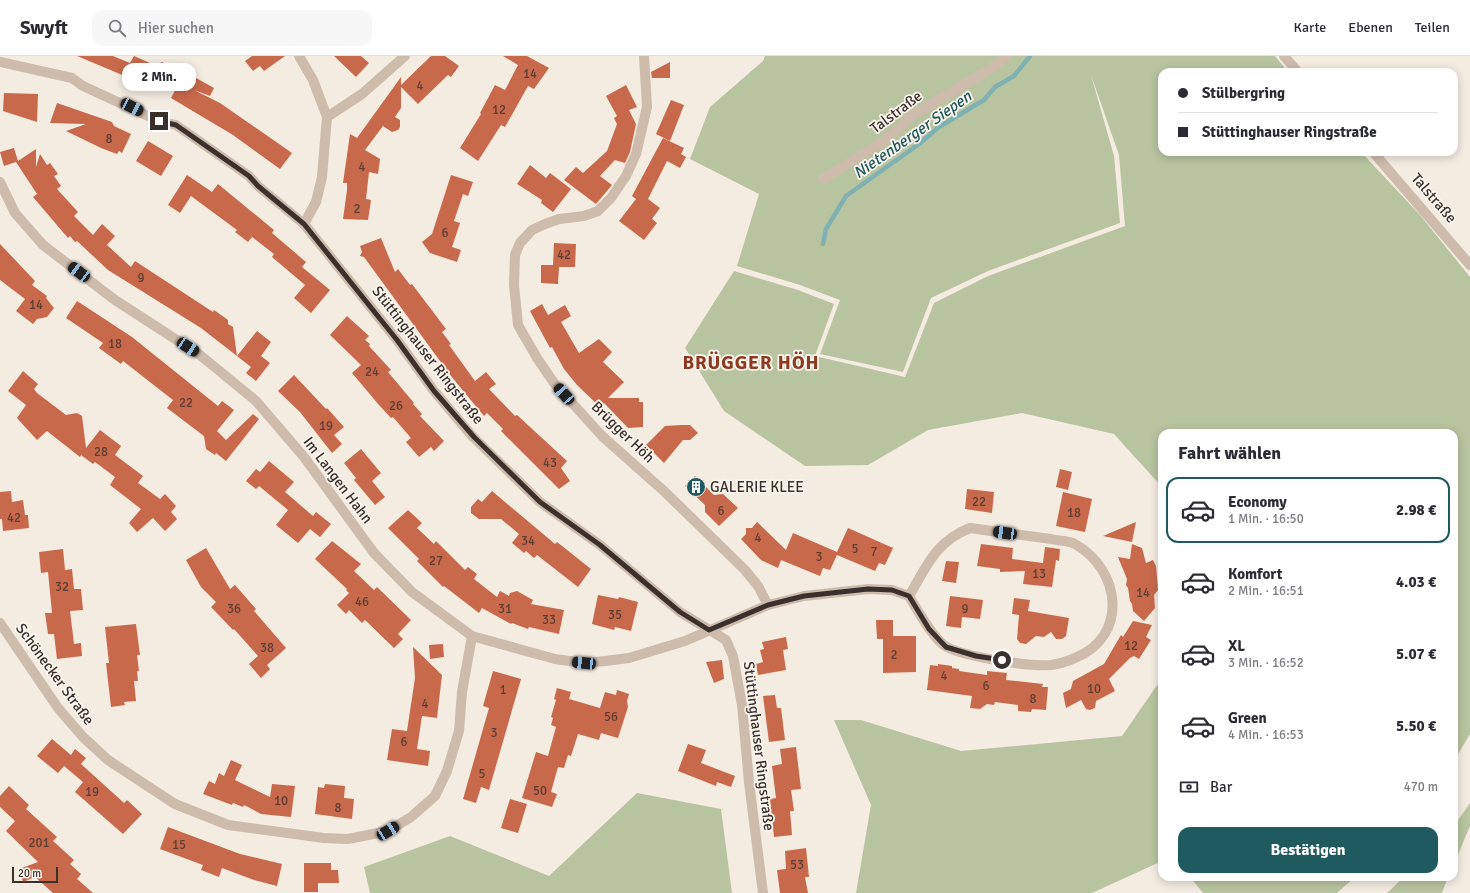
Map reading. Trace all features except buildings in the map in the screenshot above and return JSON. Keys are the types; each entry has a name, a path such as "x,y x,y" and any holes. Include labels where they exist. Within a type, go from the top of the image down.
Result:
{"street":[{"path":"299,56 313,80 327,117 322,178 316,202 304,224"},
{"path":"327,117 362,94 405,56"},
{"name":"Brügger Höh","path":"644,56 647,107 636,154 626,176 611,198 598,211 584,216 559,219 545,224 532,230 520,243 515,255 514,285 518,325 537,358 560,389 602,436 665,492 740,565 758,586 768,605"},
{"name":"Talstraße","path":"823,179 884,141 913,115 990,70 1007,56"},
{"path":"1284,56 1294,68"},
{"name":"Stüttinghauser Ringstraße","path":"0,62 72,78 83,86 159,121 176,125 249,176 258,186 304,224 392,333 434,391 474,437 540,502 600,545 680,612 726,640 733,656 742,705 749,782 763,893"},
{"name":"Talstraße","path":"1377,156 1425,210 1470,265"},
{"name":"Im Langen Hahn","path":"0,182 15,214 43,245 115,300 200,355 256,402 304,457 374,553 412,592 472,636 554,659 584,663 629,658 685,641 768,605 804,596 868,589 892,590 909,596"},
{"path":"970,528 1073,543 1093,556 1105,574 1113,593 1112,616 1106,630 1093,648 1075,658 1051,665 976,656 946,647 929,629 909,596 937,549 954,535 970,528"},
{"name":"Schönecker Straße","path":"0,623 58,708 83,737 108,760 175,804 228,825 324,838 348,839 388,831 411,817 435,796 447,771 459,731 462,692 472,636"}],"green space":[{"path":"765,56 1275,56 1285,68 1158,68 1158,156 1365,156 1420,215 1470,277 1470,734 1458,754 1458,429 1158,429 1158,483 1114,434 1022,413 928,430 868,465 805,466 724,411 685,348 734,271 798,290 834,304 815,356 905,377 934,303 988,276 1125,226 1119,155 1091,75 1114,156 1120,223 988,271 931,298 903,372 820,354 840,300 800,285 737,266 759,194 690,159 710,107 763,61"},
{"path":"1158,684 1158,863 1092,893 856,893 871,805 834,720 861,720 961,751 1122,736"},
{"path":"637,793 721,809 732,893 370,893 364,867 450,836 549,876"},
{"path":"1470,803 1470,826 1458,854 1458,820"},
{"path":"1193,881 1350,881 1337,893 1203,893"},
{"path":"1400,881 1446,881 1442,893 1387,893"}],"waterway":[{"name":"Nietenberger Siepen","path":"823,244 826,229 846,196 919,144 939,127 984,100 995,87 1014,76 1030,56"}],"place":[{"name":"GALERIE KLEE","path":"696,487"}],"district":[{"name":"BRÜGGER HÖH","path":"751,362"}],"route":[{"path":"159,121 176,125 249,176 258,186 304,224 397,340 434,391 474,437 540,502 600,545 680,612 709,630 768,605 804,596 868,589 892,590 909,596 929,629 946,647 976,656 1002,660"}]}
